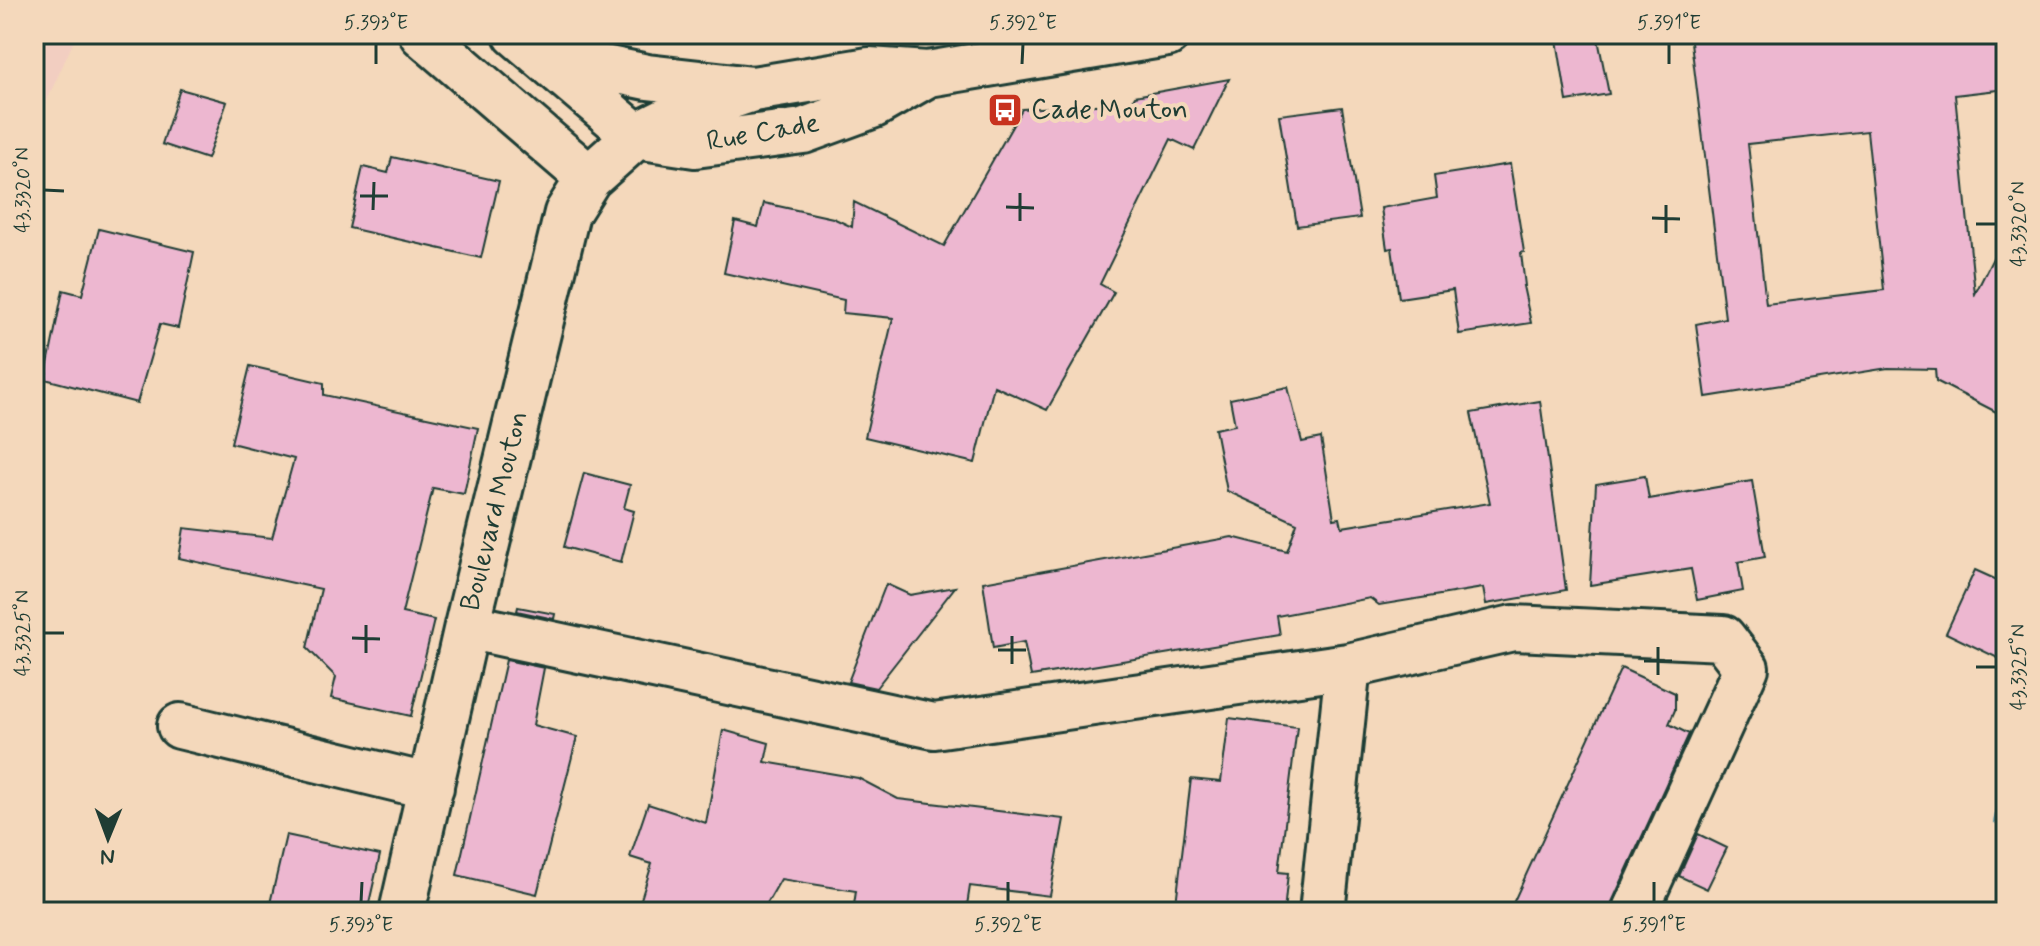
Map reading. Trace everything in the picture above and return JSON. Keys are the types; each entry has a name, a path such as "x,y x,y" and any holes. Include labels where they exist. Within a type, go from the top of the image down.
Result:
{"street":[{"path":"422,34 589,178"},
{"name":"Rue Cade","path":"636,136 682,113 753,89 868,70 928,74 990,48 1167,34"},
{"name":"Rue Cade","path":"529,45 636,136 695,145 803,131 868,70"},
{"name":"Rue Cade","path":"529,45 647,77 753,89"},
{"name":"Boulevard Mouton","path":"402,912 467,626 567,213 589,178 636,136"},
{"path":"467,626 934,726 1348,666 1513,628 1723,638 1746,668 1635,912"},
{"path":"1322,912 1348,666"},
{"path":"180,726 431,787"}],"shaded area":[{"path":"34,34 77,34 34,129"}],"water":[{"path":"2006,775 2006,825 1994,822"}],"building":[{"path":"1556,34 1597,34 1609,94 1567,101"},
{"path":"1690,34 2006,34 2006,89 1955,95 1975,294 2006,232 2006,417 1936,381 1935,369 1888,368 1706,397 1696,324 1725,318","holes":["1867,131 1884,290 1766,304 1748,144"]},
{"path":"1229,79 1194,150 1171,139 1100,284 1114,292 1047,410 994,386 975,463 865,437 893,318 843,313 844,300 724,273 735,221 758,227 764,203 833,218 852,227 854,202 944,246 1022,109 1131,103 1135,96"},
{"path":"180,89 227,102 207,159 162,144"},
{"path":"1342,107 1360,218 1297,226 1279,115"},
{"path":"392,157 499,181 481,258 349,228 363,167 388,173"},
{"path":"1510,164 1524,252 1521,253 1523,286 1531,323 1459,334 1453,290 1399,298 1392,248 1387,249 1381,208 1437,198 1434,176"},
{"path":"99,229 194,252 178,328 160,324 137,403 45,379 63,290 82,295"},
{"path":"250,366 324,383 324,395 478,428 464,494 433,488 402,613 434,620 411,716 331,698 336,677 307,648 321,589 179,558 184,528 272,538 294,459 231,443"},
{"path":"1288,387 1302,442 1321,438 1334,519 1340,518 1342,527 1490,503 1471,413 1540,401 1566,590 1486,604 1483,588 1379,605 1370,598 1277,616 1280,635 1031,676 1024,642 993,648 983,582 1232,537 1287,551 1297,523 1227,491 1215,429 1235,425 1230,399"},
{"path":"584,473 630,485 624,508 634,511 621,562 564,547"},
{"path":"1645,476 1649,499 1752,481 1765,557 1738,562 1743,591 1697,600 1691,569 1590,585 1596,484"},
{"path":"1975,570 2006,584 2006,662 1946,633"},
{"path":"886,584 910,595 955,587 876,688 848,682"},
{"path":"518,607 555,614 554,619 517,611"},
{"path":"506,660 544,668 533,725 577,737 537,894 457,875"},
{"path":"1621,668 1675,693 1675,710 1669,724 1689,734 1610,912 1509,912"},
{"path":"1229,718 1297,727 1279,872 1288,873 1284,912 1175,912 1191,779 1221,782"},
{"path":"723,730 769,743 765,762 858,778 898,799 1064,819 1050,896 970,886 966,912 853,912 856,891 781,879 762,912 637,912 652,864 630,857 648,804 706,823"},
{"path":"1698,834 1727,848 1707,889 1679,876"},
{"path":"286,835 380,855 367,912 268,912"}],"place":[{"name":"Cade Mouton","path":"1005,110"}]}
